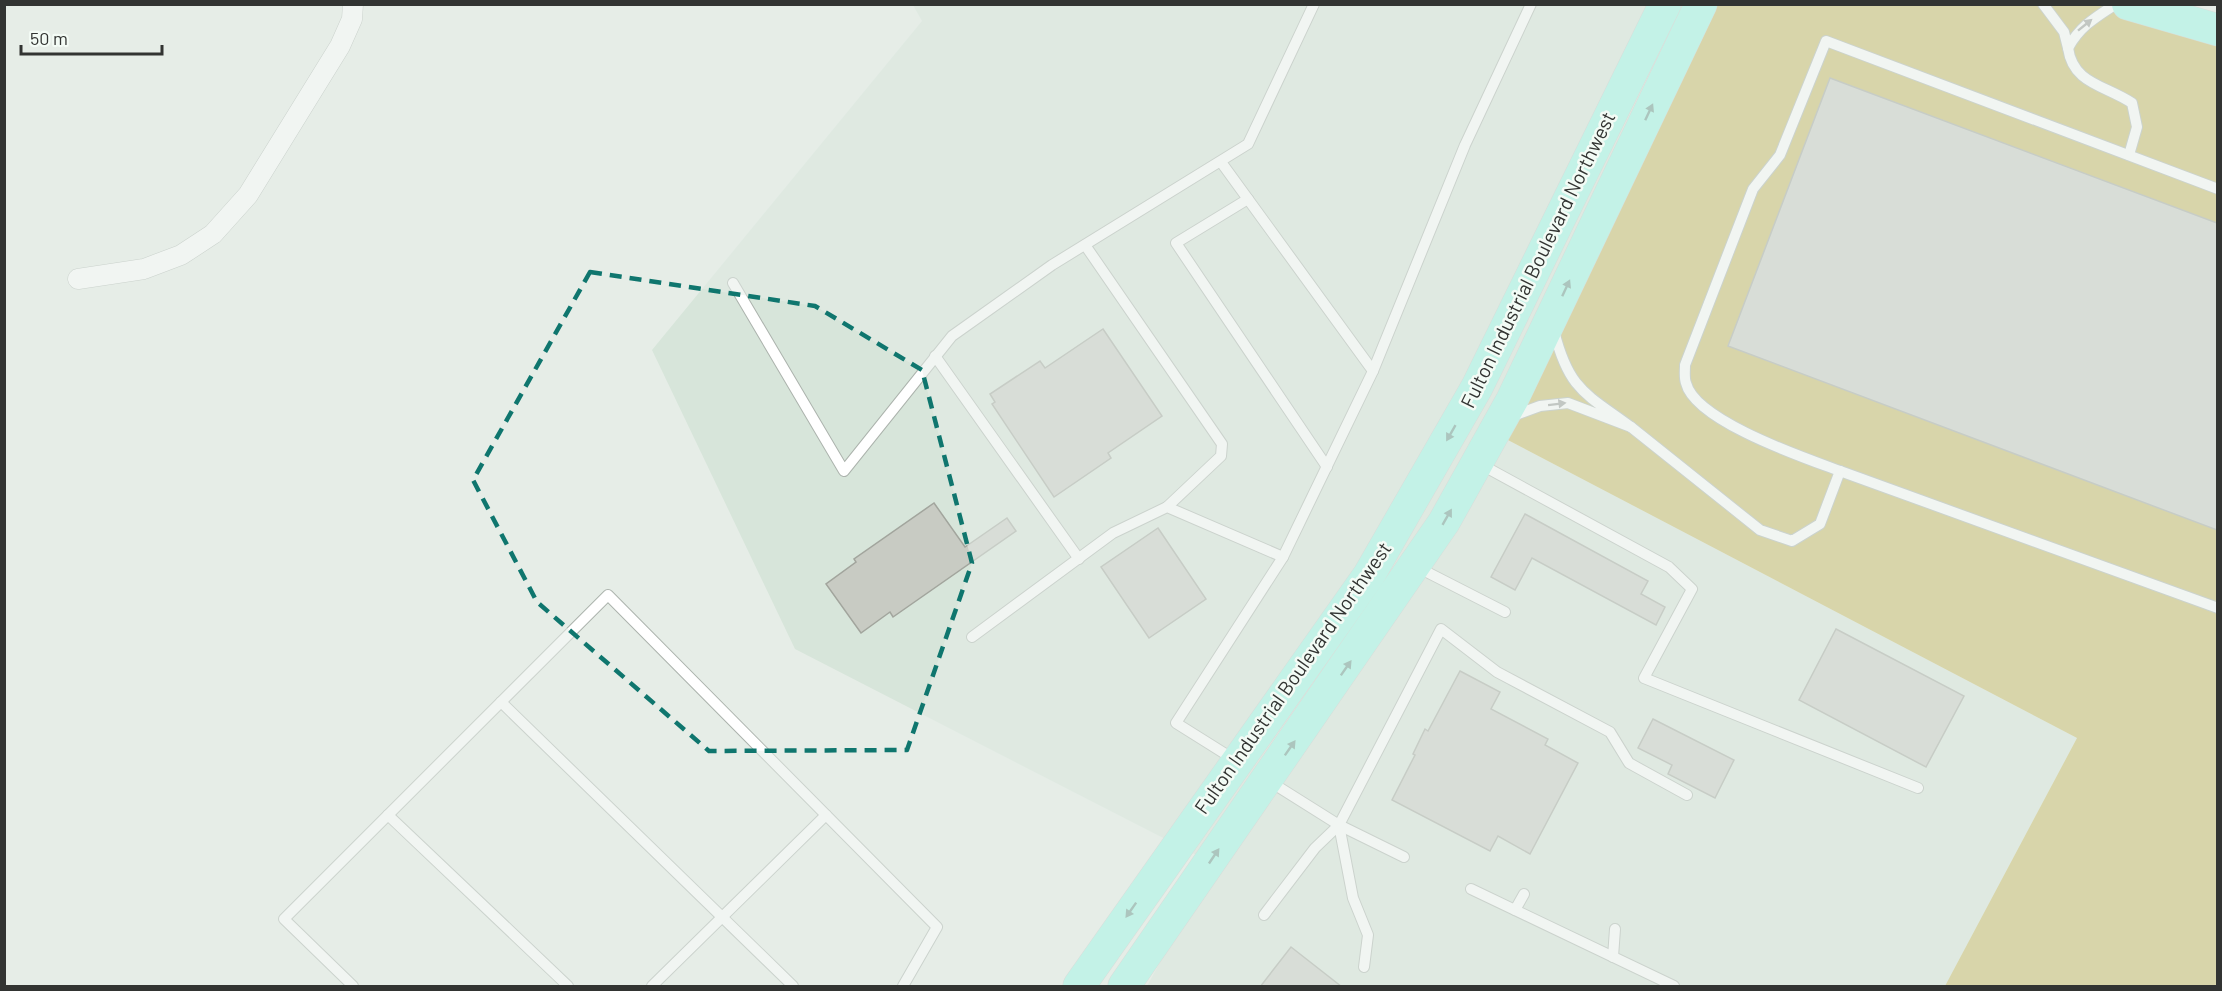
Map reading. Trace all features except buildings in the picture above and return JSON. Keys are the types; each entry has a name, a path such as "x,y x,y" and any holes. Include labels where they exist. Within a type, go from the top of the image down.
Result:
{"main road":[{"name":"Fulton Industrial Boulevard Northwest","path":"1124,987 1369,575 1477,387 1665,4"},
{"name":"Fulton Industrial Boulevard Northwest","path":"1079,987 1415,566 1444,522 1501,420 1551,320 1701,4"},
{"path":"2128,4 2217,30"}],"street":[{"path":"78,279 144,269 181,255 213,234 248,195 340,46 352,19 353,4"}],"lane":[{"path":"733,283 844,471 952,336 1085,245 1248,144 1314,4"},
{"path":"1404,857 1339,825 1176,723 1283,557 1373,371 1465,145 1531,4"},
{"path":"2043,4 2064,32 2070,62 2083,79 2114,90 2132,103 2137,127 2129,155"},
{"path":"2068,48 2077,31 2088,21 2116,4"},
{"path":"2217,189 1826,41 1780,155 1753,189 1685,365 1686,385 1702,406 1752,437 2217,608"},
{"path":"1221,162 1373,371"},
{"path":"1248,199 1176,243 1327,467"},
{"path":"972,637 1113,533 1167,507 1221,456 1222,444 1085,245"},
{"path":"1551,320 1562,362 1577,387 1760,530 1792,541 1820,524 1840,471"},
{"path":"935,356 1079,559"},
{"path":"1501,420 1540,406 1568,403 1631,427"},
{"path":"1477,463 1669,567 1692,590 1644,678 1917,788"},
{"path":"1167,507 1283,557"},
{"path":"1415,566 1504,612"},
{"path":"353,987 284,920 608,594 936,927 903,987"},
{"path":"1264,915 1315,848 1339,825 1441,629 1497,672 1610,732 1629,763 1687,795"},
{"path":"501,702 793,987"},
{"path":"388,815 568,987"},
{"path":"652,987 826,815"},
{"path":"1339,825 1353,898 1368,935 1364,967"},
{"path":"1471,889 1674,987"},
{"path":"1515,910 1524,894"},
{"path":"1613,957 1615,930"}],"highlighted area":[{"path":"590,272 815,306 922,370 972,563 907,750 709,751 537,602 473,480"}],"shaded area":[{"path":"2163,4 2217,20 2217,986 1945,986 2077,738 1483,427 1701,5"},
{"path":"913,5 1701,5 1483,427 2077,738 1945,986 1147,986 1214,864 795,649 652,350 922,21"}]}
